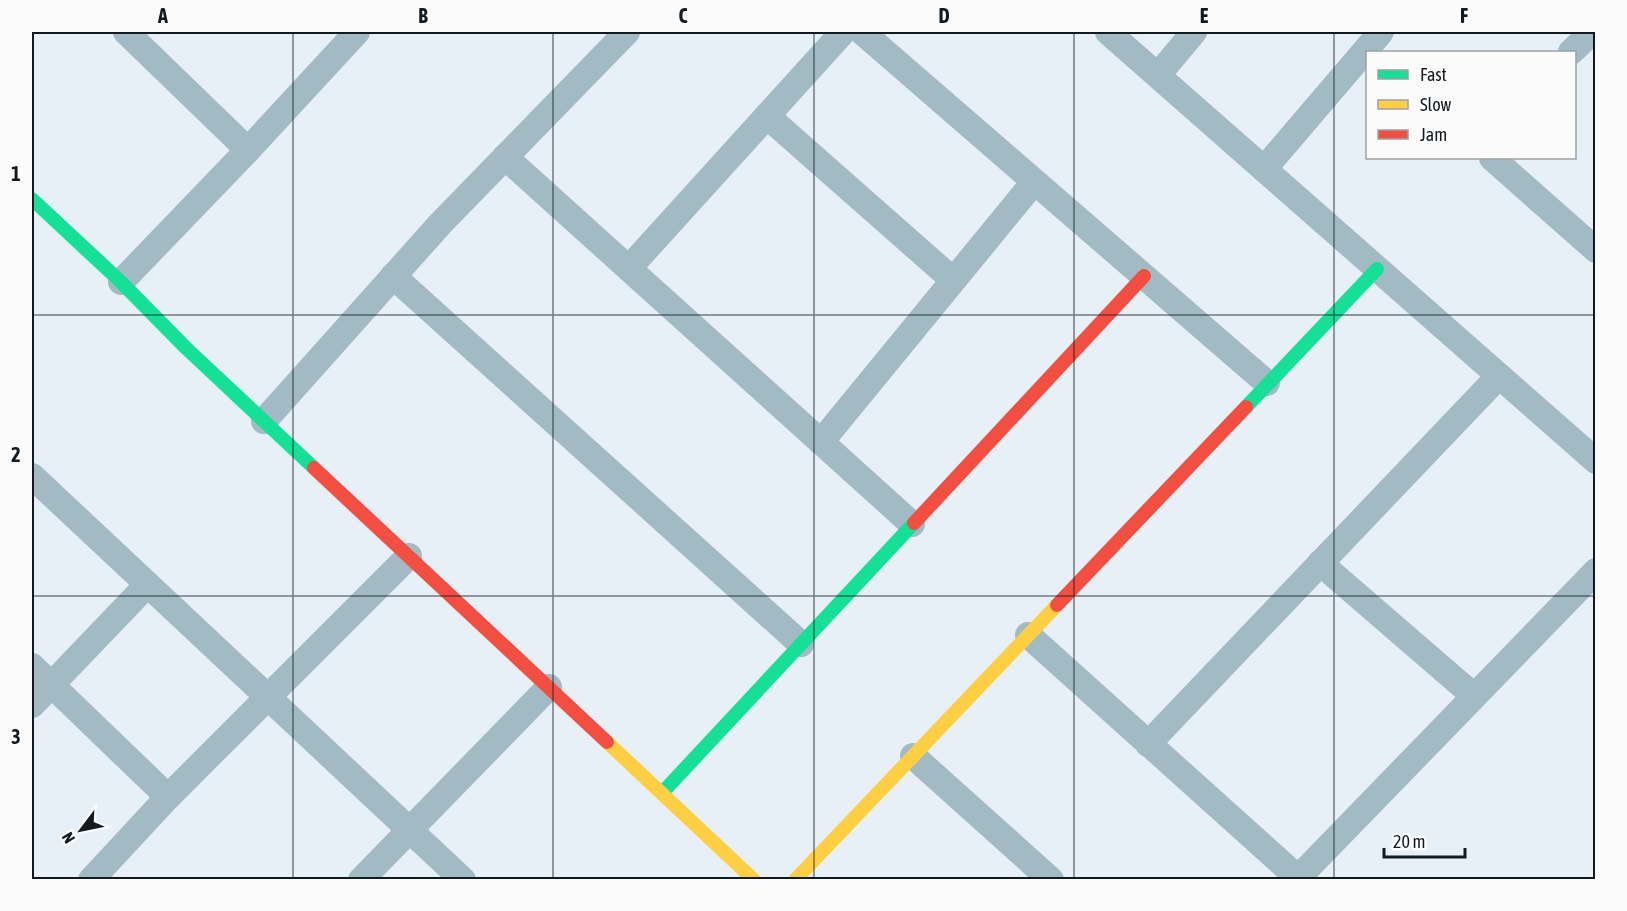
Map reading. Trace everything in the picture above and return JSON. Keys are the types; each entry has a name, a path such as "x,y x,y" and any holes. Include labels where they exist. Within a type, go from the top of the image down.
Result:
{"street":[{"path":"126,32 248,150"},
{"path":"120,282 248,150 357,32"},
{"path":"264,421 441,223 627,32"},
{"path":"629,268 843,32"},
{"path":"862,32 1267,383"},
{"path":"1108,32 1596,461"},
{"path":"1158,75 1194,32"},
{"path":"1572,51 1592,32"},
{"path":"1264,169 1366,53"},
{"path":"767,116 953,280"},
{"path":"505,157 912,524"},
{"path":"1493,159 1596,250"},
{"path":"821,442 1034,182"},
{"path":"32,199 186,348 754,879"},
{"path":"795,879 1377,269"},
{"path":"393,276 801,644"},
{"path":"662,793 1144,276"},
{"path":"1148,744 1499,376"},
{"path":"32,476 463,879"},
{"path":"91,879 168,797 409,556"},
{"path":"1320,563 1474,696"},
{"path":"1028,635 1297,879 1596,571"},
{"path":"32,705 147,585"},
{"path":"32,666 168,797"},
{"path":"362,879 549,687"},
{"path":"913,756 1051,879"}],"traffic: fast":[{"path":"32,199 314,468"},
{"path":"1246,407 1377,269"},
{"path":"662,793 914,523"}],"traffic: slow":[{"path":"795,880 1057,605"},
{"path":"607,742 754,880"}],"traffic: jam":[{"path":"914,523 1144,276"},
{"path":"1057,605 1246,407"},
{"path":"314,468 607,742"}]}
